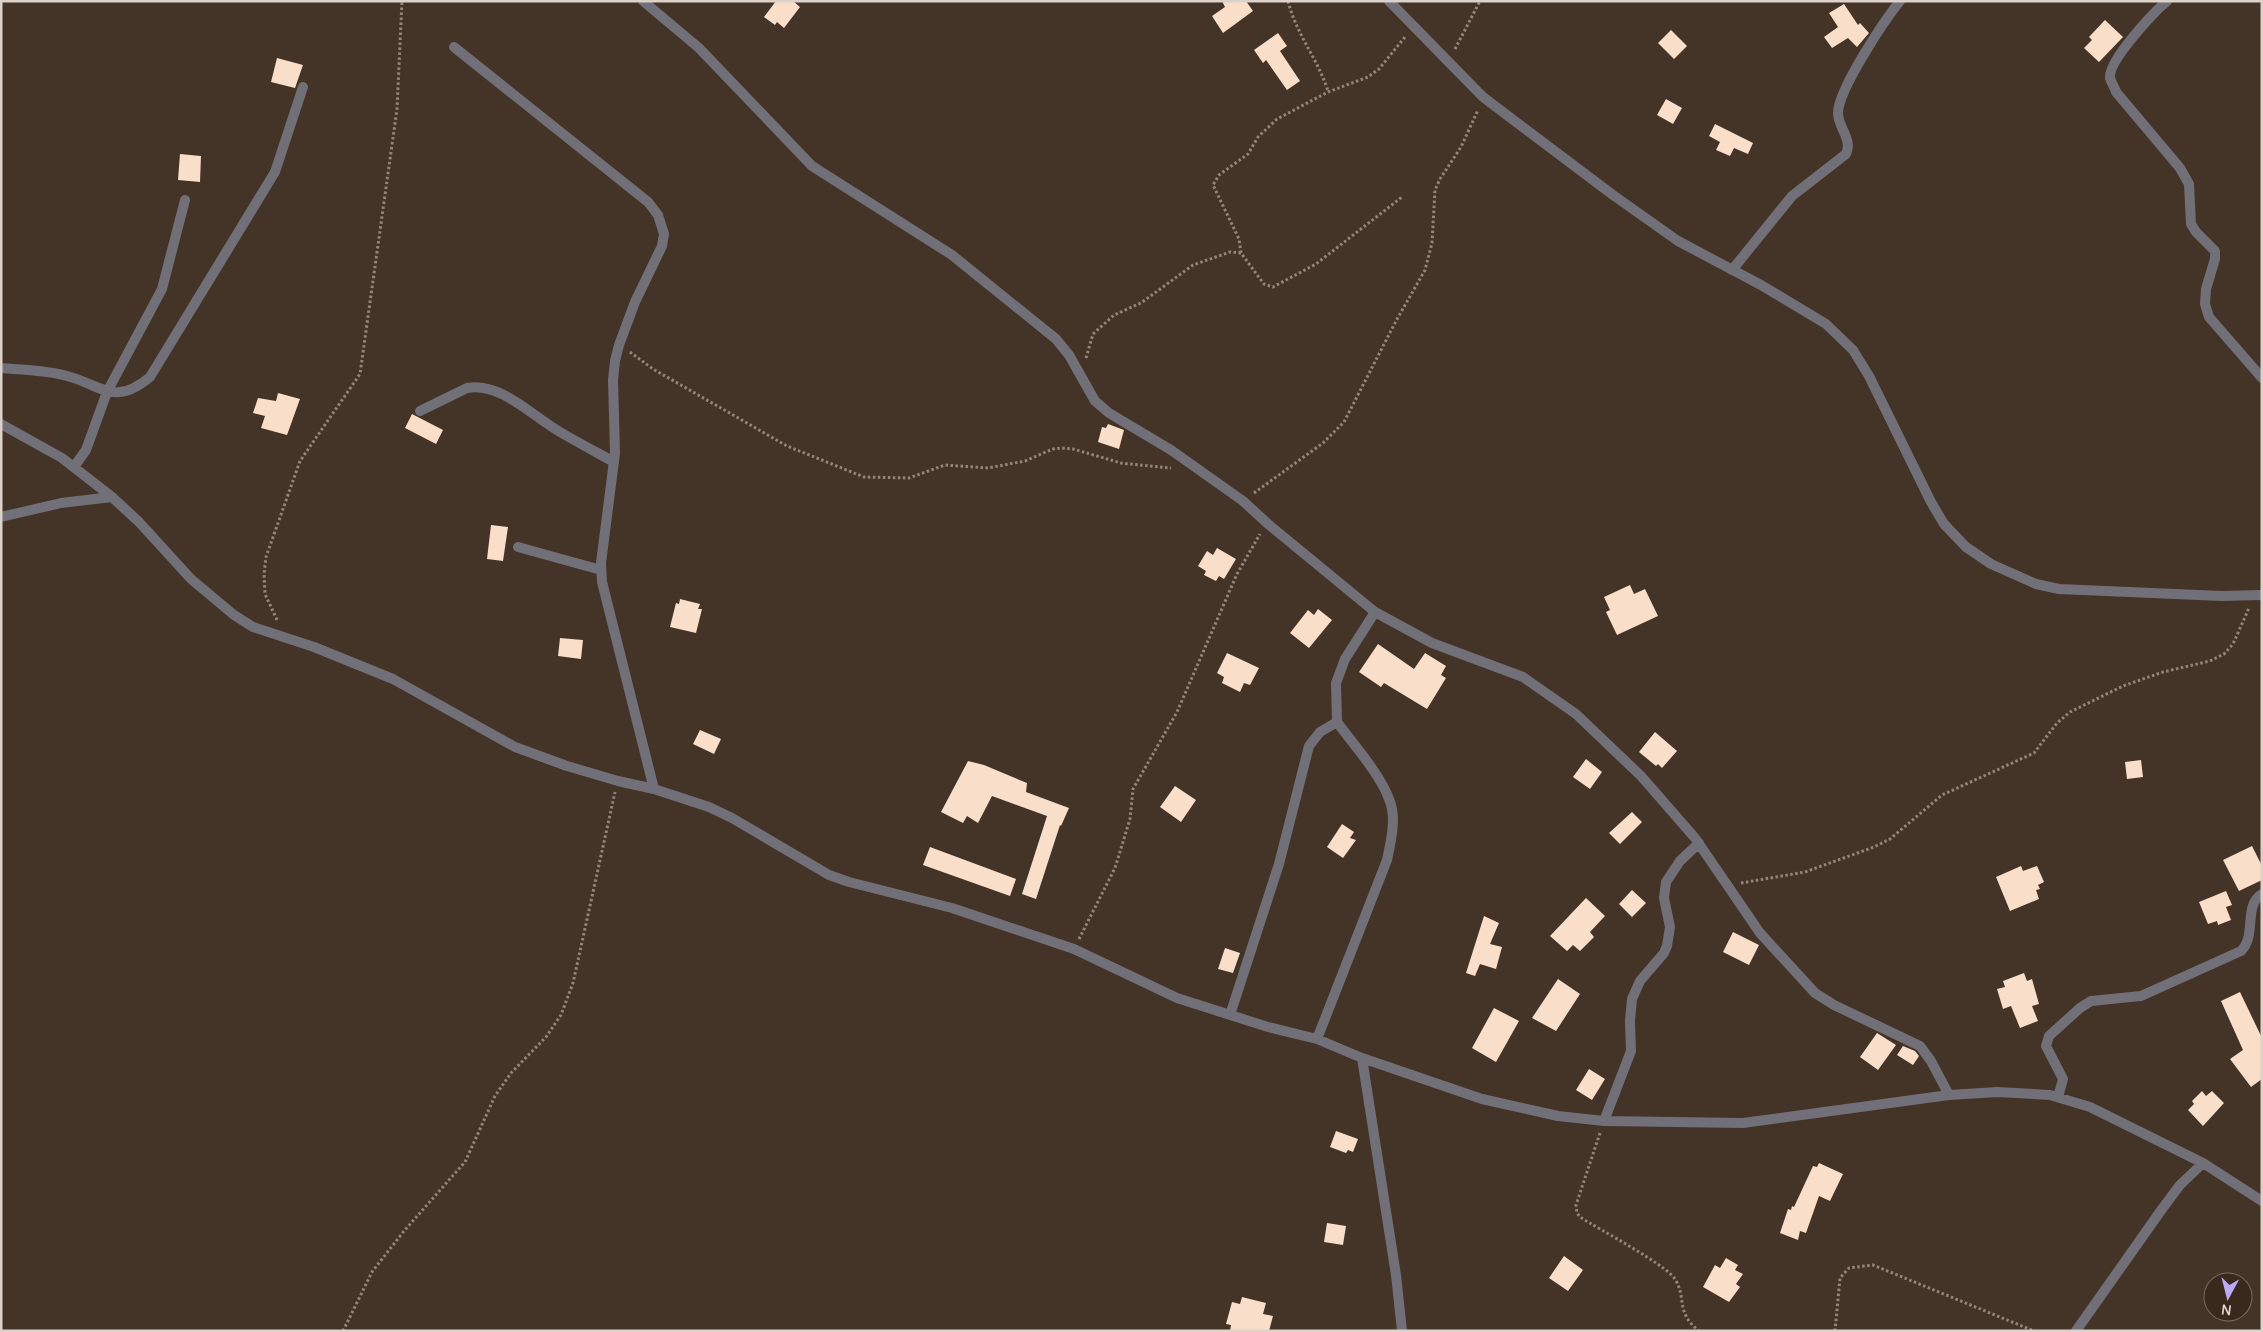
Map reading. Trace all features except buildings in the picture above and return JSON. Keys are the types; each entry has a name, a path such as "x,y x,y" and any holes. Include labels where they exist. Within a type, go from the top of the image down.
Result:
{"street":[{"path":"644,1 699,48 812,166 952,255 1056,340 1069,355 1095,401 1108,413 1171,450 1196,470 1243,501 1268,524 1375,612 1432,644 1524,677 1568,709 1641,776 1699,843 1760,933 1816,993 1834,1005 1920,1046 1932,1061 1949,1095"},
{"path":"1389,1 1483,97 1678,241 1826,324 1853,350 1869,376 1931,502 1944,524 1966,547 1991,564 2036,584 2059,589 2258,595"},
{"path":"1732,270 1792,196 1846,154 1849,144 1840,122 1840,103 1868,48 1900,1"},
{"path":"2167,1 2132,38 2111,68 2110,78 2116,92 2180,168 2189,184 2191,224 2196,232 2215,251 2215,259 2206,289 2204,304 2210,318 2262,378"},
{"path":"454,47 648,202 658,215 664,234 662,246 635,302 619,344 613,380 614,462 603,545 602,570 602,582 654,790"},
{"path":"1,368 69,376 107,392 124,391 150,377 275,172 303,87"},
{"path":"74,468 86,450 107,392 162,289 185,200"},
{"path":"420,411 466,388 485,389 503,395 559,432 614,462"},
{"path":"1,424 74,468 112,497 139,522 191,579 234,615 253,627 314,647 393,679 514,747 618,781 709,807 732,818 829,874 849,882 952,908 1074,949 1177,998 1317,1039 1362,1058 1482,1099 1558,1116 1604,1121 1743,1123 1949,1095 1997,1092 2050,1095 2090,1107 2203,1163 2262,1200"},
{"path":"1,517 60,503 112,497"},
{"path":"518,547 602,570"},
{"path":"1317,1039 1387,860 1393,832 1390,800 1380,782 1337,722 1336,683 1345,658 1375,612"},
{"path":"1230,1014 1279,864 1309,746 1320,732 1337,722"},
{"path":"1604,1121 1631,1051 1630,1021 1632,999 1640,981 1664,953 1667,946 1670,927 1664,898 1666,882 1680,861 1699,843"},
{"path":"2058,1097 2063,1080 2046,1046 2049,1036 2080,1008 2091,1002 2142,996 2241,952 2246,946 2254,901 2262,894"},
{"path":"1362,1058 1396,1275 1402,1331"},
{"path":"2076,1331 2180,1185 2203,1163"}],"path":[{"path":"284,637 265,594 264,574 266,557 300,461 360,374 397,110 402,1"},
{"path":"1288,1 1293,20 1319,64 1328,92"},
{"path":"1448,63 1480,1"},
{"path":"1402,197 1316,264 1273,287 1264,284 1241,253 1239,239 1214,188 1214,182 1240,158 1248,154 1258,137 1277,118 1328,92 1368,77 1375,72 1414,27"},
{"path":"1243,501 1323,443 1344,422 1396,321 1425,270 1432,243 1436,190 1440,179 1461,147 1483,97"},
{"path":"1083,381 1087,350 1093,334 1104,322 1114,315 1141,303 1193,265 1230,252 1241,253"},
{"path":"619,344 653,369 787,446 864,477 909,478 945,466 988,468 1025,461 1052,448 1073,449 1121,463 1196,470"},
{"path":"1074,949 1116,868 1130,819 1133,789 1177,712 1236,574 1252,546 1268,524"},
{"path":"1729,886 1806,872 1874,847 1890,839 1942,795 2034,753 2057,723 2070,712 2123,686 2163,672 2210,661 2224,654 2233,644 2258,595"},
{"path":"343,1331 372,1272 404,1231 465,1162 495,1096 511,1073 546,1037 561,1015 573,983 618,781"},
{"path":"1604,1121 1576,1205 1577,1213 1580,1217 1667,1271 1678,1285 1682,1312 1699,1331"},
{"path":"1835,1331 1840,1278 1849,1268 1873,1265 2034,1331"}]}
